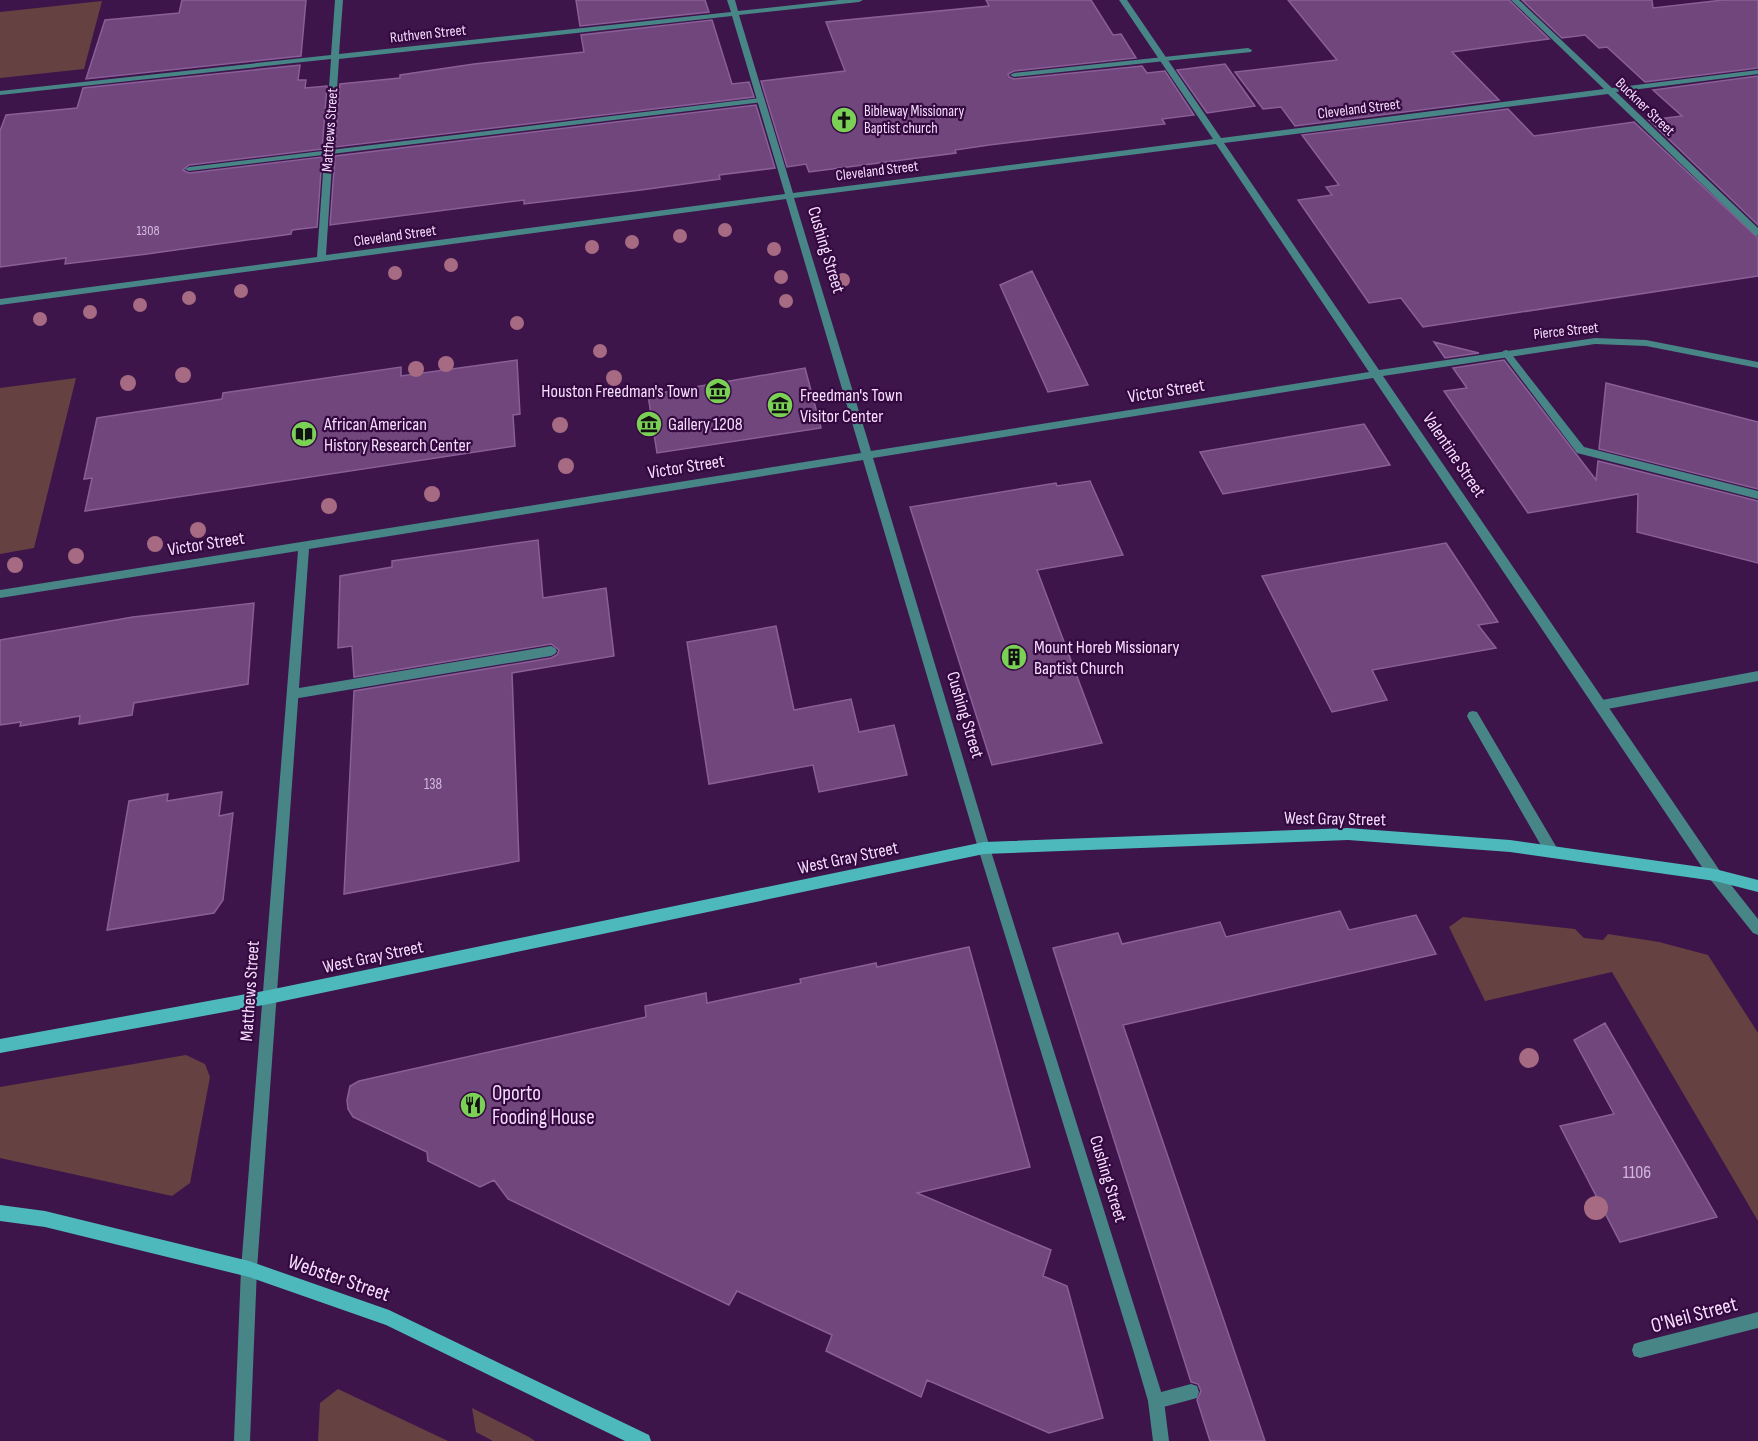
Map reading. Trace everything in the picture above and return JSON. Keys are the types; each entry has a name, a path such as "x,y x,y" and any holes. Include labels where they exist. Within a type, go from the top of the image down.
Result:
{"main road":[{"name":"West Gray Street","path":"0,1046 269,997 984,848 1348,834 1510,846 1715,875 1758,886"},
{"name":"Webster Street","path":"0,1213 45,1218 249,1269 389,1318 643,1441"}],"street":[{"name":"Matthews Street","path":"321,260 339,0"},
{"name":"Cushing Street","path":"730,0 984,848 1156,1401 1161,1441"},
{"name":"Ruthven Street","path":"0,93 859,0"},
{"name":"Valentine Street","path":"1123,0 1715,875 1758,929"},
{"name":"Buckner Street","path":"1515,0 1758,232"},
{"path":"1014,75 1164,61 1248,50"},
{"name":"Cleveland Street","path":"0,302 789,196 1758,72"},
{"path":"189,169 760,100"},
{"name":"Pierce Street","path":"1377,374 1595,341 1646,343 1758,365"},
{"path":"1506,353 1581,450 1758,495"},
{"name":"Victor Street","path":"0,594 1377,374"},
{"name":"Matthews Street","path":"242,1441 249,1269 304,545"},
{"path":"293,694 551,651"},
{"path":"1602,705 1758,676"},
{"path":"1473,716 1552,852"},
{"name":"O'Neil Street","path":"1640,1350 1758,1320"},
{"path":"1156,1401 1191,1392"}],"shaded area":[{"path":"102,1 84,69 0,78 0,12"},
{"path":"76,378 34,548 0,554 0,388"},
{"path":"1463,917 1575,929 1584,938 1603,940 1608,934 1659,942 1708,955 1758,1033 1758,1221 1612,972 1485,1001 1449,927"},
{"path":"186,1055 205,1064 210,1077 190,1183 172,1196 0,1158 0,1087"},
{"path":"338,1389 448,1441 318,1441 320,1403"},
{"path":"472,1408 535,1441 493,1441 476,1432"}],"building":[{"path":"182,0 306,0 301,56 86,79 105,20 179,13"},
{"path":"576,0 705,0 709,12 580,26"},
{"path":"986,0 1091,0 1113,35 1121,34 1136,58 1014,71 1008,74 1009,77 1014,79 1142,66 1147,73 1165,71 1194,115 1162,119 1165,124 989,145 955,150 956,153 809,172 806,164 787,167 761,81 845,71 826,22 989,6"},
{"path":"1288,0 1509,0 1549,39 1452,52 1499,100 1295,126 1281,107 1263,109 1235,72 1337,60"},
{"path":"1522,0 1652,0 1653,8 1723,0 1758,0 1758,68 1645,82 1607,47 1599,48 1585,35 1562,38"},
{"path":"712,20 732,84 749,82 754,97 335,147 340,84 400,78 400,75 474,64 584,52 581,35"},
{"path":"1225,64 1255,106 1207,113 1177,70"},
{"path":"300,65 298,80 306,80 305,88 327,86 322,149 189,165 183,170 189,173 322,157 317,227 292,230 291,234 147,254 65,264 66,258 0,267 0,131 6,115 77,108 83,88"},
{"path":"1758,76 1758,225 1649,120 1682,116 1653,90"},
{"path":"756,105 775,168 719,175 720,179 641,190 524,204 524,200 330,225 335,156"},
{"path":"1508,109 1534,136 1634,122 1758,238 1758,276 1423,327 1401,298 1369,303 1298,200 1332,195 1326,187 1339,185 1302,135"},
{"path":"1032,271 1088,385 1048,392 1000,285"},
{"path":"1434,342 1479,353 1445,358"},
{"name":"African American History Research Center","path":"517,360 520,414 513,415 515,446 85,511 92,478 84,479 97,418 222,399 223,393 401,367 401,376"},
{"path":"1504,360 1596,480 1598,461 1758,501 1758,563 1637,532 1638,494 1528,513 1444,391 1467,388 1453,368"},
{"path":"805,368 821,428 657,453 648,395"},
{"path":"1606,383 1758,422 1758,489 1599,449"},
{"path":"1364,424 1390,465 1223,494 1200,452"},
{"name":"Mount Horeb Missionary Baptist Church","path":"1090,481 1123,555 1037,570 1102,743 992,765 910,507 1056,483 1057,486"},
{"path":"538,540 543,598 606,588 614,656 512,673 519,861 344,894 354,691 551,658 557,655 559,650 551,644 354,677 352,646 338,648 340,576 392,567 392,561"},
{"path":"1446,543 1498,622 1478,625 1496,648 1372,670 1387,700 1332,712 1262,576"},
{"path":"254,603 248,684 134,703 132,715 79,724 80,716 20,726 21,722 0,725 0,640 133,617"},
{"path":"776,626 794,710 851,699 859,732 894,725 907,775 819,792 813,765 709,784 687,642"},
{"path":"222,792 219,816 233,813 223,900 214,913 107,930 129,801 168,794 167,801"},
{"path":"1340,911 1349,930 1416,915 1436,954 1123,1025 1265,1441 1210,1441 1197,1400 1201,1391 1198,1384 1191,1382 1053,948 1118,933 1122,944 1220,922 1226,937"},
{"path":"969,947 1030,1167 917,1193 1051,1250 1043,1276 1067,1286 1103,1418 1049,1433 927,1380 921,1397 826,1351 832,1335 737,1291 729,1305 508,1199 494,1180 480,1187 428,1161 427,1152 353,1117 348,1109 350,1086 359,1081 646,1017 645,1006 706,993 707,1003 801,983 800,979 876,963 877,967"},
{"path":"1605,1023 1717,1217 1620,1242 1560,1126 1614,1114 1574,1040"}],"place":[{"name":"Bibleway Missionary Baptist church","path":"844,120"},
{"name":"Houston Freedman's Town","path":"718,391"},
{"name":"Freedman's Town Visitor Center","path":"780,405"},
{"name":"Gallery 1208","path":"649,424"},
{"name":"African American History Research Center","path":"304,434"},
{"name":"Mount Horeb Missionary Baptist Church","path":"1014,657"},
{"name":"Oporto Fooding House","path":"473,1105"}]}
